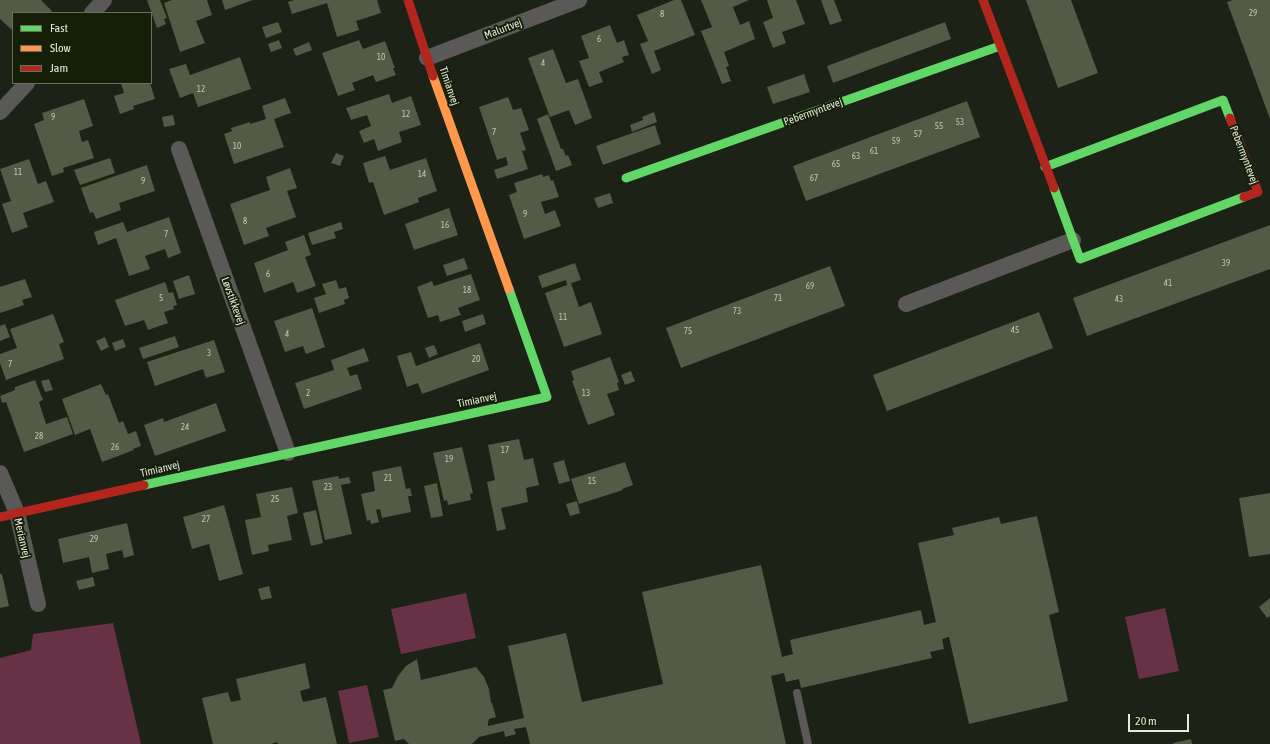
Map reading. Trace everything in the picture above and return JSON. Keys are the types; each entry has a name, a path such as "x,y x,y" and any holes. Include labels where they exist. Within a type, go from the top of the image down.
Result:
{"street":[{"path":"93,12 104,0"},
{"name":"Timianvej","path":"0,517 547,397 427,58 408,0"},
{"name":"Malurtvej","path":"427,58 578,0"},
{"name":"Pebermyntevej","path":"983,0 1045,167 1074,240 1080,259 1258,192 1223,100 1045,167"},
{"name":"Pebermyntevej","path":"626,178 1000,46"},
{"path":"0,112 26,84"},
{"name":"Løvstikkevej","path":"179,149 288,453"},
{"path":"906,304 1074,240"},
{"name":"Merianvej","path":"0,474 17,513 38,604"}],"lane":[{"path":"797,693 808,744"}],"shaded area":[{"path":"466,593 476,638 401,654 391,609"},
{"path":"1165,608 1179,671 1139,679 1125,617"},
{"path":"113,623 141,744 0,744 0,658 31,650 33,634"},
{"path":"367,685 379,737 349,743 338,691"}],"building":[{"path":"0,0 41,0 52,11 12,12 12,30 0,19"},
{"path":"147,0 160,0 167,18 164,19 166,24 157,28"},
{"path":"172,0 207,0 212,15 196,21 205,43 180,52 164,3"},
{"path":"222,0 253,0 225,10"},
{"path":"294,0 377,0 381,13 356,21 359,30 337,37 327,3 292,14 288,2"},
{"path":"674,0 681,0 695,35 654,51 661,70 652,74 640,44 648,41 637,15"},
{"path":"701,0 749,0 733,7 740,25 749,21 755,39 724,52 729,66 726,67 731,81 722,84 701,31 712,27"},
{"path":"767,0 796,0 805,24 782,32 786,43 773,48 763,22 773,18"},
{"path":"821,0 834,0 842,21 830,25"},
{"path":"1026,0 1071,0 1098,73 1058,88"},
{"path":"1233,0 1270,0 1270,119 1227,2"},
{"path":"278,22 282,32 266,38 262,27"},
{"path":"945,22 951,39 833,83 827,66"},
{"path":"610,25 617,43 624,40 629,55 622,57 624,62 599,72 603,82 589,87 579,61 589,58 581,36"},
{"path":"279,40 282,48 271,52 268,44"},
{"path":"359,40 363,49 385,41 395,68 393,68 396,75 376,82 373,75 352,83 355,90 338,96 322,53"},
{"path":"309,42 312,50 296,56 293,49"},
{"path":"553,49 566,83 578,79 592,118 575,125 569,110 550,117 528,58"},
{"path":"240,57 251,89 198,107 193,93 180,98 169,69 186,64 190,75"},
{"path":"804,74 810,92 773,104 767,87"},
{"path":"121,84 150,84 155,99 133,106 134,109 120,114 114,96 124,93"},
{"path":"389,94 392,103 411,96 421,125 399,132 402,142 378,151 374,139 364,143 359,131 371,126 367,115 351,120 346,108"},
{"path":"508,97 513,110 521,108 529,130 520,133 526,150 522,151 528,169 497,179 494,170 508,165 506,157 497,160 479,107"},
{"path":"285,98 291,113 274,119 284,147 234,164 224,134 232,131 231,128 266,119 262,106"},
{"path":"84,99 93,126 79,131 82,142 88,140 94,158 63,168 64,172 52,176 34,124 44,120 42,113"},
{"path":"967,101 980,137 806,201 793,166"},
{"path":"654,112 657,122 632,132 630,125 643,120 642,117"},
{"path":"548,114 561,149 563,149 566,156 568,155 572,165 556,171 537,119"},
{"path":"173,115 175,125 164,127 162,117"},
{"path":"655,125 661,144 603,165 596,146"},
{"path":"336,153 344,156 340,166 331,163"},
{"path":"385,156 390,170 426,158 437,191 418,198 419,202 384,215 373,182 369,183 363,163"},
{"path":"110,158 115,173 80,185 74,170"},
{"path":"29,159 38,184 46,181 54,202 23,213 28,227 12,233 2,204 11,201 0,169"},
{"path":"147,165 155,191 119,203 121,210 96,219 93,212 90,213 81,188"},
{"path":"290,168 297,188 287,191 296,217 266,228 269,236 244,245 230,204 270,190 266,177"},
{"path":"542,174 543,177 549,175 551,181 553,180 559,197 541,202 545,214 555,210 561,226 524,239 509,195 517,192 514,183"},
{"path":"610,193 613,203 598,208 594,198"},
{"path":"449,208 458,235 414,250 405,224"},
{"path":"169,217 181,253 168,258 165,249 145,256 150,269 129,276 116,238 98,245 94,232 123,222 127,232"},
{"path":"341,222 343,229 334,232 336,238 312,245 308,233"},
{"path":"1270,225 1270,269 1087,336 1073,298"},
{"path":"304,235 311,255 305,257 316,286 297,293 293,282 264,293 254,263 288,250 285,242"},
{"path":"464,258 468,269 447,276 443,265"},
{"path":"575,263 581,280 571,283 579,307 591,302 602,334 564,347 545,293 567,285 566,280 542,288 538,276"},
{"path":"830,266 845,306 681,368 666,328"},
{"path":"471,274 480,300 458,308 461,315 440,322 438,315 428,318 417,287 432,281 434,286"},
{"path":"189,275 195,294 179,299 173,281"},
{"path":"25,279 32,297 22,300 24,305 0,313 0,287"},
{"path":"336,280 339,289 346,287 349,298 344,300 345,304 319,313 314,298 326,294 322,284"},
{"path":"165,282 169,293 173,292 177,305 173,306 174,309 164,312 168,323 148,330 144,320 125,326 115,300"},
{"path":"312,308 325,347 306,354 303,346 285,352 274,321"},
{"path":"1039,312 1053,348 887,411 873,375"},
{"path":"53,314 64,342 59,344 64,359 6,380 0,363 0,354 17,348 10,329"},
{"path":"483,314 486,324 465,332 462,321"},
{"path":"5,324 10,337 0,341 0,326"},
{"path":"175,336 179,347 143,359 139,348"},
{"path":"105,337 109,347 101,351 96,341"},
{"path":"123,339 126,347 115,351 112,343"},
{"path":"214,340 225,372 206,378 203,369 155,386 147,362"},
{"path":"480,343 489,370 422,394 418,383 407,387 397,356 411,352 416,366"},
{"path":"434,345 438,354 429,358 425,348"},
{"path":"364,348 369,361 347,368 350,376 357,374 362,389 304,409 295,383 334,370 331,360"},
{"path":"610,357 619,382 617,383 619,390 607,394 615,415 588,425 572,381 574,380 571,371"},
{"path":"631,371 635,381 625,385 621,375"},
{"path":"49,379 53,390 45,392 41,381"},
{"path":"35,380 43,400 39,402 46,424 67,417 73,434 24,452 6,402 2,403 0,396 15,390 15,387"},
{"path":"101,384 106,395 108,394 119,423 123,421 128,434 136,431 141,446 102,462 90,429 75,435 62,399"},
{"path":"216,403 226,431 155,456 144,425 163,418 164,422"},
{"path":"519,439 524,460 533,458 539,485 526,488 528,502 501,508 506,529 497,531 487,482 495,480 488,445"},
{"path":"462,447 473,493 470,494 471,500 448,505 447,500 444,501 433,453"},
{"path":"564,460 570,481 559,484 553,463"},
{"path":"625,462 633,485 622,489 623,490 579,504 571,479"},
{"path":"401,466 406,489 410,488 412,496 408,496 411,512 382,518 380,509 376,510 379,522 371,524 370,520 367,521 361,494 375,491 372,472"},
{"path":"338,476 339,479 349,477 351,483 341,485 352,534 325,540 312,481"},
{"path":"437,483 443,516 431,518 424,486"},
{"path":"292,487 298,513 287,516 292,540 268,545 269,551 252,555 245,520 261,517 256,494"},
{"path":"1270,493 1270,554 1249,557 1239,498"},
{"path":"577,501 580,513 570,516 566,504"},
{"path":"224,505 243,574 219,581 209,544 192,549 183,517"},
{"path":"316,510 323,543 311,546 303,513"},
{"path":"1037,516 1059,612 1049,615 1068,701 969,724 949,637 942,639 944,649 930,652 932,658 801,688 799,679 786,682 784,673 771,676 786,744 530,744 526,727 514,729 516,734 505,737 504,731 479,737 472,744 409,744 404,739 395,741 383,690 392,688 398,676 406,666 417,659 421,680 476,667 484,677 489,689 491,703 496,717 489,719 488,726 524,718 508,646 566,633 582,702 663,684 642,592 761,565 782,657 793,654 790,640 921,610 924,625 936,622 918,543 954,535 952,528 999,517 1001,524"},
{"path":"127,523 134,555 124,558 122,550 106,554 109,569 92,573 89,557 63,563 58,539"},
{"path":"0,574 2,574 9,606 0,608"},
{"path":"93,577 95,586 79,590 76,581"},
{"path":"269,586 272,598 261,600 258,589"},
{"path":"1270,598 1270,616 1267,618 1259,607"},
{"path":"305,663 310,688 300,691 303,702 326,697 337,744 278,744 277,742 271,744 213,744 202,698 228,692 231,702 241,700 236,679"},
{"path":"1191,739 1192,744 1173,744 1173,743"}],"traffic: fast":[{"path":"626,178 1000,46"},
{"path":"1045,167 1223,100 1230,118"},
{"path":"1054,188 1080,259 1244,197"},
{"path":"144,485 547,397 509,289"}],"traffic: slow":[{"path":"433,76 509,289"}],"traffic: jam":[{"path":"408,0 433,76"},
{"path":"983,0 1054,188"},
{"path":"1230,118 1258,192 1244,197"},
{"path":"0,517 144,485"}]}
